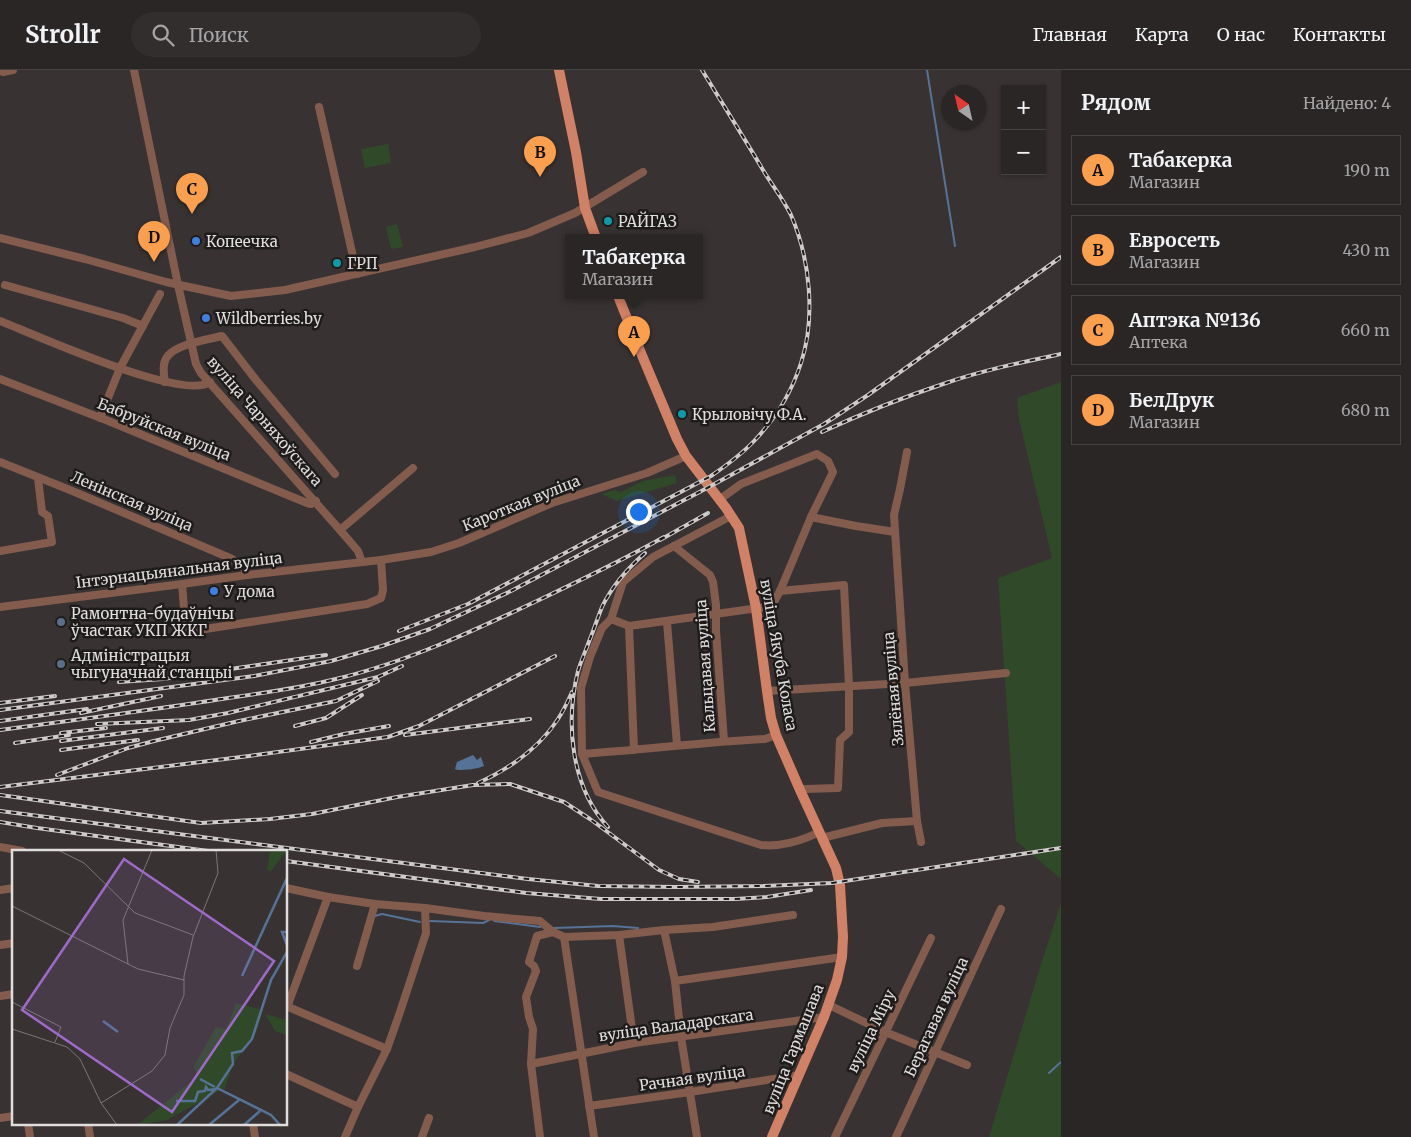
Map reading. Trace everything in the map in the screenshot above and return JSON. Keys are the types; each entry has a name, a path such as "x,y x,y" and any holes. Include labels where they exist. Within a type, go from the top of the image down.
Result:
{"main road":[{"path":"559,70 578,160 585,208 595,234"},
{"name":"вуліца Якуба Коласа","path":"619,299 677,439 686,456 731,516 742,538 756,608 771,718 776,735 836,868 839,882"},
{"name":"вуліца Гармашава","path":"772,1137 829,1005 842,957 843,923 839,882"}],"street":[{"path":"3,72 13,70"},
{"name":"вуліца Чарняхоўскага","path":"134,70 190,344 198,368 316,501 358,551 362,562"},
{"path":"319,107 357,274"},
{"path":"0,238 178,285 231,296 285,290 475,247 528,233 585,208 643,172"},
{"path":"6,285 123,318 143,326"},
{"path":"100,418 120,368 160,294"},
{"path":"0,321 120,368 165,382 194,386 210,382"},
{"path":"165,382 163,364 167,356 190,344 222,336 256,380 335,474"},
{"name":"Бабруйская вуліца","path":"0,379 307,503 311,504 316,501"},
{"name":"Зялёная вуліца","path":"907,452 894,515 905,683 917,821 921,842"},
{"path":"611,619 629,626 667,622 772,604 780,591 811,517 833,472 828,461 817,454 741,484 719,500"},
{"name":"Кароткая вуліца","path":"362,562 418,555 444,548 552,503 647,473 686,456"},
{"name":"Ленінская вуліца","path":"0,462 230,558 243,566 247,574"},
{"path":"340,530 413,468"},
{"path":"0,551 52,542 48,516 42,512 38,478"},
{"path":"731,516 653,558 623,582 611,619 602,628 590,656 581,688 582,754 598,792 761,845 779,846 813,835 882,824 917,821"},
{"path":"811,517 895,532"},
{"name":"Кальцавая вуліца","path":"674,546 710,575 713,582 724,741"},
{"path":"182,584 186,632 367,604 381,598 383,590 381,560"},
{"name":"Інтэрнацыянальная вуліца","path":"0,607 247,574 362,562"},
{"path":"780,591 844,585 849,686 849,732 840,740 838,788 800,790"},
{"path":"667,622 677,745"},
{"path":"629,626 634,750"},
{"path":"767,691 905,683 1006,673"},
{"path":"582,754 765,739 776,735"},
{"path":"0,847 16,850"},
{"path":"288,888 375,904 540,921 552,932 564,937 713,928 793,915"},
{"path":"288,1001 328,897"},
{"path":"357,966 375,904"},
{"path":"345,1137 387,1049 423,945 426,932 425,908"},
{"name":"Берагавая вуліца","path":"896,1137 1001,909"},
{"path":"664,930 675,981 681,1037 697,1137"},
{"path":"540,1137 531,1064 533,1029 526,997 536,971 534,966 528,962 538,936 552,932"},
{"path":"619,935 634,1044"},
{"path":"564,937 594,1137"},
{"name":"вуліца Міру","path":"835,1137 931,938"},
{"path":"675,981 842,957"},
{"path":"829,1005 885,1032 967,1065"},
{"path":"288,1007 387,1049"},
{"name":"вуліца Валадарскага","path":"531,1064 634,1044 824,1017"},
{"path":"288,1075 358,1107"},
{"name":"Рачная вуліца","path":"589,1106 799,1075"},
{"path":"422,1137 429,1118"},
{"path":"28,1124 30,1137"},
{"path":"88,1124 90,1137"},
{"path":"253,1124 255,1137"}],"green space":[{"path":"388,144 391,163 365,168 361,149"},
{"path":"397,224 403,247 391,249 386,227"},
{"path":"1061,382 1061,879 1016,841 998,578 1052,558 1019,419 1017,398"},
{"path":"675,475 677,483 617,501 601,494 615,490 621,492 643,481"},
{"path":"1061,903 1061,1137 989,1137 1041,964"}],"water":[{"path":"473,755 477,760 481,757 484,766 468,770 455,769 457,762"}],"waterway":[{"path":"927,70 955,246"},
{"path":"375,916 382,914 420,922"},
{"path":"430,921 483,923 489,920"},
{"path":"494,921 540,927"},
{"path":"554,928 613,926 638,928"},
{"path":"1049,1073 1061,1062"}],"railway":[{"path":"399,631 468,604 711,476 755,440 788,394 801,363 808,327 809,288 803,250 788,209 702,70"},
{"path":"0,710 254,676 331,661 430,629 511,591 824,424 868,395 1061,257"},
{"path":"822,432 853,418 960,378 1061,354"},
{"path":"660,540 708,513"},
{"path":"0,730 296,688 362,672 414,655 489,623 602,570 664,537"},
{"path":"608,827 586,793 579,774 574,754 572,733 574,691 579,667 602,607 621,578 645,553"},
{"path":"119,682 163,679 326,655"},
{"path":"0,787 388,737 419,726 555,656"},
{"path":"97,724 189,720 228,713 378,677 402,666"},
{"path":"57,775 128,748 154,741 336,701 378,681"},
{"path":"478,783 501,771 533,748 558,719 572,692"},
{"path":"295,726 326,718 362,695"},
{"path":"0,703 55,696"},
{"path":"81,713 161,696"},
{"path":"0,721 87,709"},
{"path":"405,735 530,719"},
{"path":"311,742 389,726"},
{"path":"61,733 106,728"},
{"path":"61,741 163,728"},
{"path":"15,743 69,735"},
{"path":"61,750 138,740"},
{"path":"0,795 201,823 270,819 312,814 397,797 473,785 510,784 564,802 659,870 679,879 698,882"},
{"path":"0,811 528,879 598,886 764,886 832,883 1061,848"},
{"path":"0,822 201,850"},
{"path":"288,861 526,893 601,899 735,899 767,897 811,890"}],"place":[{"name":"Евросеть","path":"540,177"},
{"name":"Аптэка №136","path":"192,214"},
{"name":"РАЙГАЗ","path":"608,221"},
{"name":"Копеечка","path":"196,241"},
{"name":"БелДрук","path":"154,262"},
{"name":"ГРП","path":"337,263"},
{"name":"Wildberries.by","path":"206,318"},
{"name":"Табакерка","path":"634,357"},
{"name":"Крыловічу Ф.А.","path":"682,414"},
{"name":"У дома","path":"214,591"},
{"name":"Рамонтна-будаўнічы ўчастак УКП ЖКГ","path":"61,622"},
{"name":"Адміністрацыя чыгуначнай станцыі","path":"61,664"}]}
